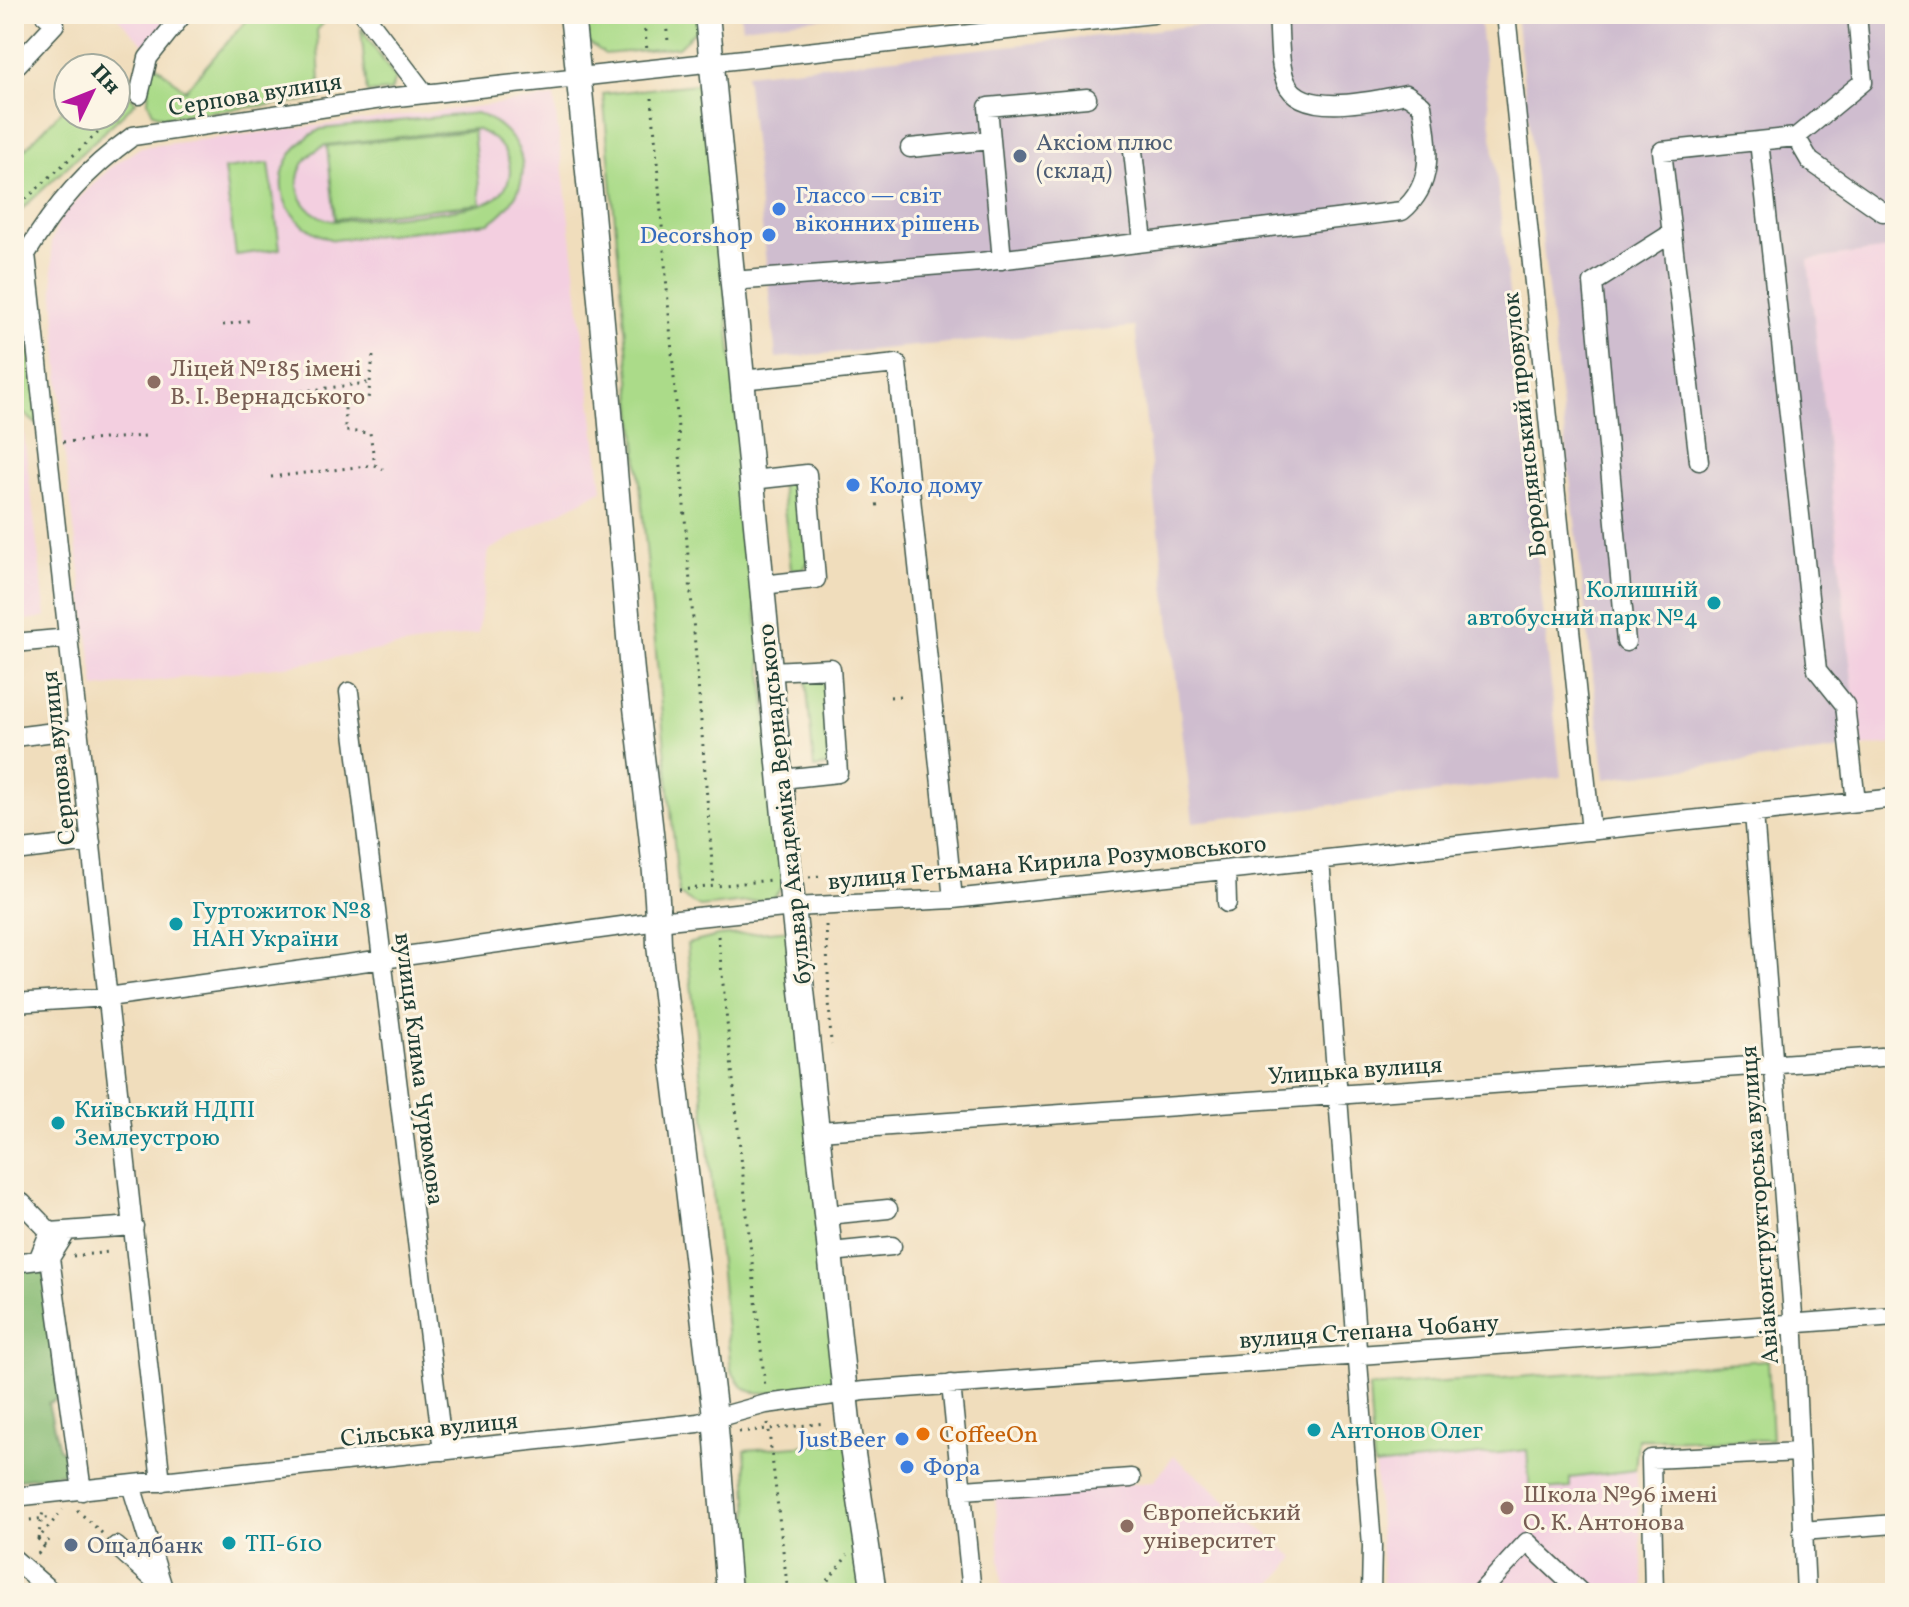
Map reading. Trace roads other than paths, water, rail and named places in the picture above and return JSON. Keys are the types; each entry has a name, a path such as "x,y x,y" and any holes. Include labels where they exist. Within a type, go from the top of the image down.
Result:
{"main road":[{"path":"572,14 658,921 715,1416 729,1593"},
{"name":"бульвар Академіка Вернадського","path":"707,14 794,907 846,1394 874,1593"}],"street":[{"path":"14,68 55,24 44,14"},
{"path":"139,95 148,58 183,14"},
{"path":"364,14 425,94"},
{"name":"Серпова вулиця","path":"161,1482 47,444 20,258 50,213 100,160 133,136 425,94 1153,14"},
{"path":"732,281 1002,260 1402,211 1418,197 1427,175 1422,105 1406,94 1362,103 1311,104 1291,92 1284,79 1278,14"},
{"name":"Бородянський провулок","path":"1506,14 1591,831"},
{"path":"1699,461 1662,151 1796,137 1863,82 1857,14"},
{"path":"1002,260 988,107 1087,98"},
{"path":"1796,137 1810,161 1883,212 1895,210"},
{"path":"910,148 991,140"},
{"path":"1759,141 1817,670 1845,705 1856,802"},
{"path":"1133,151 1143,242"},
{"path":"1626,642 1593,283 1672,233"},
{"path":"741,380 897,364 953,899"},
{"path":"752,480 807,474 812,510 816,579 762,585"},
{"path":"14,643 69,638"},
{"path":"771,671 831,668 838,773 782,779"},
{"name":"вулиця Клима Чурюмова","path":"349,692 443,1451"},
{"path":"14,737 79,729"},
{"name":"вулиця Гетьмана Кирила Розумовського","path":"14,1003 108,997 658,921 794,907 953,899 1895,798"},
{"name":"Авіаконструкторська вулиця","path":"1754,813 1793,1321 1806,1593"},
{"path":"14,851 91,842"},
{"path":"1320,860 1372,1546 1371,1593"},
{"path":"1226,870 1227,903"},
{"name":"Улицька вулиця","path":"819,1131 1895,1056"},
{"path":"14,1203 22,1203 58,1231 134,1226"},
{"path":"827,1215 888,1209"},
{"path":"58,1231 50,1258 82,1491"},
{"path":"14,1263 38,1260 58,1231"},
{"path":"831,1252 892,1246"},
{"name":"вулиця Степана Чобану","path":"846,1394 951,1384 1358,1358 1793,1321 1895,1316"},
{"path":"951,1384 972,1593"},
{"name":"Сільська вулиця","path":"14,1497 698,1423 766,1404 846,1394"},
{"path":"1654,1593 1651,1459 1799,1452"},
{"path":"964,1490 1131,1478"},
{"path":"131,1485 166,1590"},
{"path":"1802,1531 1895,1524"},
{"path":"1480,1593 1527,1542 1581,1593"},
{"path":"116,1546 166,1590"},
{"path":"14,1559 53,1593"}],"place":[{"name":"Аксіом плюс (склад)","path":"1020,156"},
{"name":"Глассо — світ віконних рішень","path":"779,209"},
{"name":"Decorshop","path":"769,235"},
{"name":"Ліцей №185 імені В. І. Вернадського","path":"154,382"},
{"name":"Коло дому","path":"853,485"},
{"name":"Колишній автобусний парк №4","path":"1714,603"},
{"name":"Гуртожиток №8 НАН України","path":"176,924"},
{"name":"Київський НДПІ Землеустрою","path":"58,1123"},
{"name":"Антонов Олег","path":"1314,1430"},
{"name":"CoffeeOn","path":"923,1434"},
{"name":"JustBeer","path":"902,1439"},
{"name":"Фора","path":"907,1467"},
{"name":"Школа №96 імені О. К. Антонова","path":"1507,1508"},
{"name":"Європейський університет","path":"1127,1526"},
{"name":"ТП-610","path":"229,1543"},
{"name":"Ощадбанк","path":"71,1545"}]}
